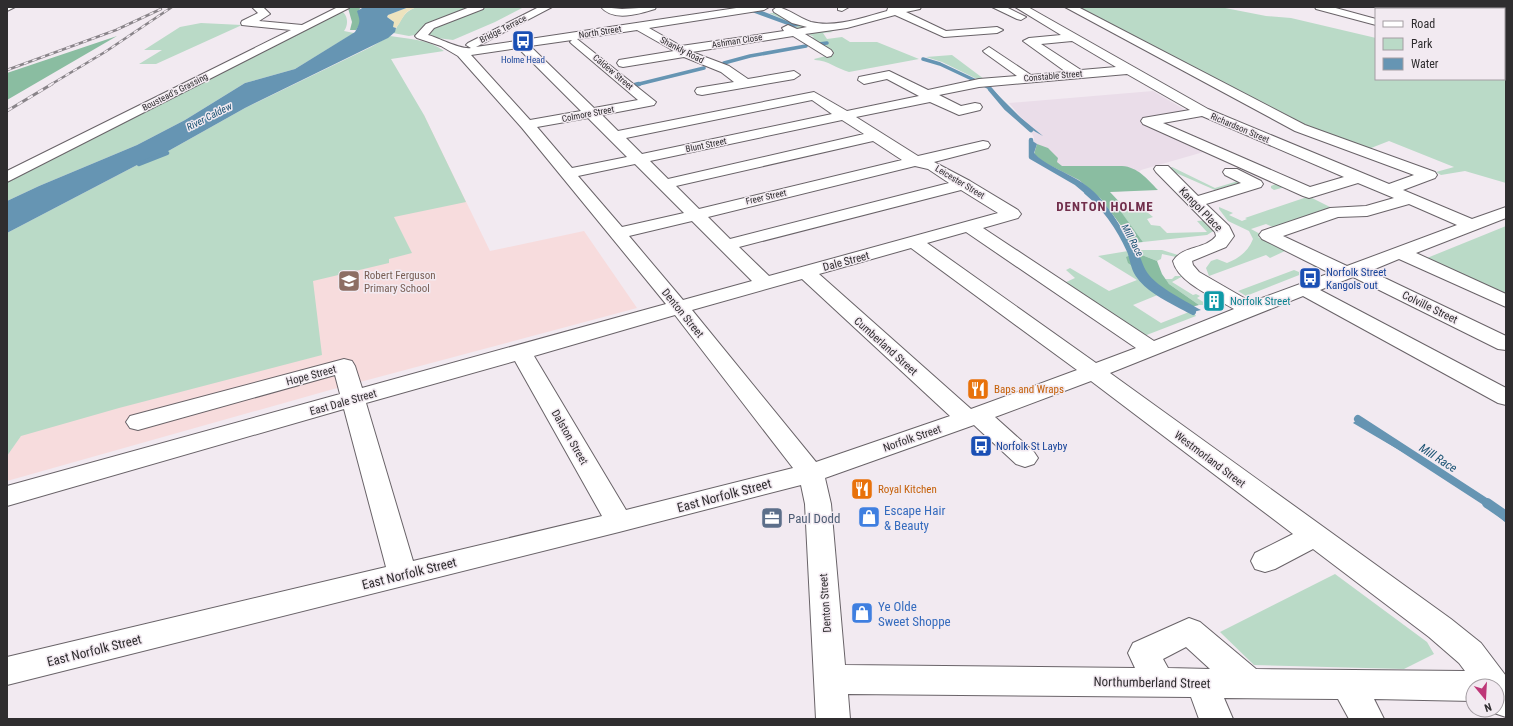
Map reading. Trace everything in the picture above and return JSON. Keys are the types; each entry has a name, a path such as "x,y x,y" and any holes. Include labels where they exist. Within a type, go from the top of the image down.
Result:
{"street":[{"path":"257,7 266,14 246,23 304,28"},
{"name":"Denton Street","path":"479,7 430,26 421,36 460,52 527,125 679,307 811,473 818,504 833,719"},
{"name":"Bridge Terrace","path":"460,52 547,7"},
{"path":"606,7 611,10 627,12 651,7"},
{"path":"682,7 715,19 722,25"},
{"name":"North Street","path":"460,52 522,44 701,15 764,7"},
{"path":"867,7 890,11 944,34"},
{"path":"778,10 812,26 831,27 865,22 890,11 916,7"},
{"name":"Richardson Street","path":"997,7 1020,12 1072,38 1203,112 1472,225"},
{"path":"1070,7 1300,128 1429,175 1388,190"},
{"path":"1320,7 1375,21"},
{"name":"Boustead's Grassing","path":"7,177 344,8"},
{"name":"Shankly Road","path":"638,26 682,52 725,69 746,84"},
{"path":"831,27 848,37"},
{"name":"Ashman Close","path":"623,63 792,30 831,27"},
{"path":"745,28 761,37"},
{"path":"792,30 824,52 810,52"},
{"path":"942,45 935,38 944,34 997,30"},
{"path":"1072,38 1030,41 1078,74"},
{"name":"Caldew Street","path":"576,42 649,102"},
{"path":"522,44 765,283"},
{"path":"1101,54 1152,50"},
{"path":"989,51 1028,78"},
{"name":"Constable Street","path":"929,97 979,83 1127,70"},
{"path":"702,91 794,75"},
{"path":"864,80 889,75 929,97 959,111 975,107"},
{"name":"Leicester Street","path":"616,136 814,96 916,162 933,166 1012,214"},
{"name":"Blunt Street","path":"567,174 929,97"},
{"name":"Colmore Street","path":"527,125 649,102"},
{"path":"1203,112 1148,121 1309,193 1358,178"},
{"path":"665,184 876,136"},
{"name":"Freer Street","path":"617,234 983,145"},
{"path":"1195,202 1255,184 1215,165"},
{"name":"Kangol Place","path":"1162,169 1223,230 1225,236 1223,242 1216,247 1188,254 1183,258 1182,264 1185,270 1192,276 1250,310"},
{"path":"727,245 964,184"},
{"name":"Colville Street","path":"1409,199 1367,211 1336,212 1268,235 1506,344"},
{"name":"Norfolk Street","path":"811,473 972,417 1094,372 1304,289 1506,212"},
{"name":"Dale Street","path":"679,307 915,243 1012,214"},
{"path":"970,227 1152,349"},
{"name":"Westmorland Street","path":"915,243 1094,372 1440,628 1470,653 1488,678"},
{"path":"1401,253 1506,301"},
{"name":"Cumberland Street","path":"805,272 972,417 1025,458"},
{"path":"1304,289 1506,398"},
{"name":"East Dale Street","path":"7,496 679,307"},
{"name":"Dalston Street","path":"520,351 620,522"},
{"name":"Hope Street","path":"138,422 344,366 349,382 352,400 403,575"},
{"name":"East Norfolk Street","path":"7,671 620,522 811,473"},
{"path":"1265,561 1314,536"},
{"path":"1158,682 1144,653 1189,631 1250,684"},
{"name":"Northumberland Street","path":"831,679 1158,682 1348,686 1465,686"},
{"path":"1201,683 1216,719"},
{"path":"1348,686 1367,719"}],"shaded area":[{"path":"1153,91 1192,114 1151,119 1207,151 1141,170 1139,172 1150,187 1118,192 1098,191 1046,165 1034,151 1034,138 1029,127 1009,103"},
{"name":"Robert Ferguson Primary School","path":"424,115 490,251 584,231 637,308 330,390 7,481 7,456 35,415"}],"green space":[{"path":"364,7 360,8 358,14 360,16 360,24 356,30 350,30 352,22 348,8"},
{"path":"417,7 524,7 495,22 453,40 437,38 426,33 409,36 393,33 405,14"},
{"path":"1074,7 1220,7 1266,16 1291,18 1375,38 1375,80 1505,80 1506,70 1506,183 1465,171 1441,175 1436,172 1454,167 1389,141 1366,150 1316,130"},
{"path":"340,10 345,14 347,19 347,25 344,31 354,33 295,69 245,83 185,120 137,145 7,201 7,181 334,16"},
{"path":"769,13 780,13 833,32 823,33 827,39 842,37 850,42 877,42 919,59 849,72 824,61 815,60 814,59 834,54 810,38 814,37 793,27 799,26"},
{"path":"201,23 242,25 156,64 139,64 162,50 144,50 180,27"},
{"path":"117,36 7,100 7,73"},
{"name":"Robert Ferguson Primary School","path":"390,36 425,42 444,51 391,59 424,115 466,202 394,217 412,253 389,259 389,263 313,281 322,355 119,408 21,436 7,456 7,233 139,164 163,154 245,108 371,47"},
{"path":"952,55 984,79 979,80 942,62 926,57"},
{"path":"1037,144 1048,148 1058,158 1057,162 1062,166 1122,166 1138,171 1146,178 1158,190 1110,192 1125,208 1119,209 1143,242 1132,243 1128,241 1122,227 1101,199 1079,180 1043,162 1034,154"},
{"path":"1172,167 1215,188 1238,181 1240,183 1215,190 1167,169"},
{"path":"1280,182 1332,208 1277,229 1266,224 1251,229 1262,235 1258,237 1285,251 1270,258 1266,255 1209,276 1206,268 1211,261 1217,259 1227,263 1236,259 1246,251 1253,239 1249,231 1228,221 1219,207 1233,213 1229,215 1242,221 1247,219 1245,218 1307,197 1285,187 1274,190 1271,188 1271,186"},
{"path":"1118,208 1145,211 1153,217 1147,219 1151,225 1160,226 1167,233 1207,232 1197,221 1209,220 1215,230 1207,235 1143,242"},
{"path":"1506,226 1506,295 1427,258"},
{"path":"1134,250 1162,250 1178,255 1176,257 1162,254 1161,259 1157,261 1142,255 1137,269 1137,275 1160,294 1133,305 1161,323 1189,312 1193,312 1196,316 1144,336 1064,283 1075,278 1066,270 1070,268 1109,291 1137,280 1098,256"},
{"path":"1134,254 1142,255 1157,261 1162,274 1169,284 1199,305 1188,308 1189,312 1160,294 1137,275 1137,269 1128,263 1126,257"},
{"path":"1320,264 1322,266 1246,296 1238,291 1294,270 1299,272"},
{"path":"1175,276 1183,276 1172,282 1193,295 1196,294 1200,296 1197,298 1208,305 1199,305 1169,284 1165,279 1172,279"},
{"path":"1335,574 1427,642 1434,654 1404,669 1254,665 1220,632"}],"sand":[{"path":"409,7 417,7 406,13 396,28 393,27 393,21 387,17 388,15"}],"water":[{"name":"River Caldew","path":"364,7 409,7 388,15 387,17 394,22 393,27 396,28 395,32 388,38 245,108 163,154 139,164 7,233 7,201 137,145 185,120 245,83 295,69 355,32 359,21 357,11"},
{"path":"762,11 800,26 793,27 752,12"},
{"path":"989,86 1021,118 1043,136 1019,120 994,94 984,87"},
{"path":"1031,140 1037,144 1034,153 1038,157 1047,164 1087,186 1101,199 1113,215 1128,241 1136,248 1146,271 1153,280 1173,294 1201,310 1193,312 1163,295 1143,280 1137,272 1131,254 1123,238 1102,207 1090,194 1076,183 1045,167 1031,157"},
{"path":"1358,419 1493,506 1506,516 1506,523 1452,482 1353,423"}],"waterway":[{"path":"819,44 827,43"},
{"path":"724,63 750,56 806,46"},
{"name":"Mill Race","path":"923,59 940,64 974,80"},
{"path":"639,84 635,85 704,68"},
{"path":"990,89 1006,108 1031,130"},
{"name":"Mill Race","path":"1031,140 1031,157 1076,183 1088,193"},
{"path":"139,164 167,153"},
{"name":"Mill Race","path":"1087,192 1100,204 1117,227 1130,251 1136,271 1143,280 1163,296 1193,312"},
{"name":"Mill Race","path":"1358,419 1489,504"},
{"name":"Mill Race","path":"1487,503 1506,516"}],"railway":[{"path":"50,85 105,52 172,7"},
{"path":"7,70 116,30 161,9"},
{"path":"7,111 52,84"}],"place":[{"name":"Holme Head","path":"523,41"},
{"name":"Norfolk Street Kangols out","path":"1310,278"},
{"name":"Robert Ferguson Primary School","path":"349,281"},
{"name":"Norfolk Street","path":"1214,301"},
{"name":"Baps and Wraps","path":"978,389"},
{"name":"Norfolk St Layby","path":"981,446"},
{"name":"Royal Kitchen","path":"862,489"},
{"name":"Escape Hair & Beauty","path":"869,517"},
{"name":"Paul Dodd","path":"772,518"},
{"name":"Ye Olde Sweet Shoppe","path":"862,613"}],"district":[{"name":"DENTON HOLME","path":"1105,206"}]}
